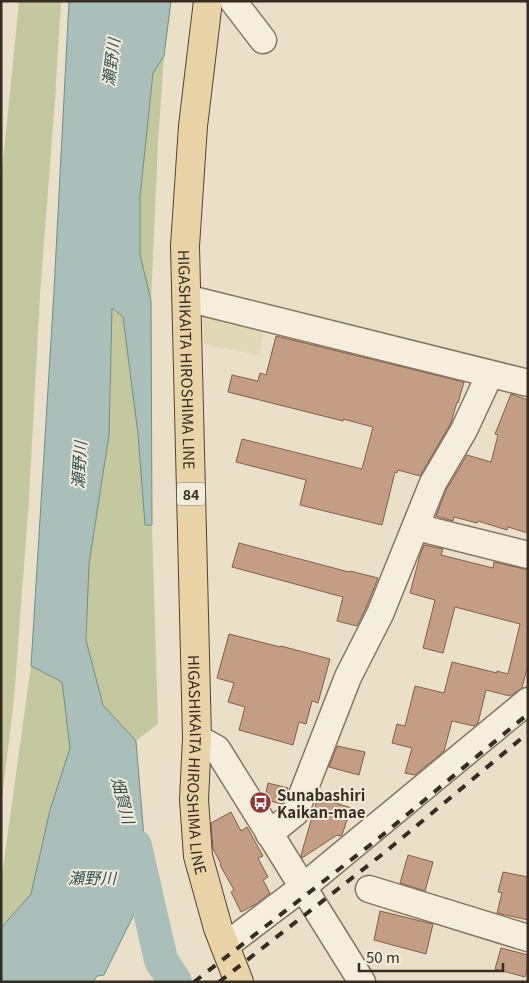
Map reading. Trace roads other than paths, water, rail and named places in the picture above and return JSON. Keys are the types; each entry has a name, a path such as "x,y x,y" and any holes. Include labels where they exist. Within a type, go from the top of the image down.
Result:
{"main road":[{"name":"HIGASHIKAITA HIROSHIMA LINE","path":"208,1 193,126 185,246 197,738 194,800 198,856 218,928 239,982"}],"street":[{"path":"233,1 263,40"},
{"path":"186,298 528,383"},
{"path":"269,834 295,813 348,677 380,614 433,484 464,430 490,374"},
{"path":"416,527 528,555"},
{"path":"225,946 303,887 528,701"},
{"path":"197,738 217,749 362,982"},
{"path":"369,889 528,938"}],"water":[{"name":"瀬野川","path":"69,1 171,1 164,56 153,73 140,197 140,254 151,301 152,525 145,525 138,434 123,317 112,308 109,435 89,564 86,640 103,705 136,741 148,886 104,975 97,976 93,982 1,982 1,928 31,894 50,810 70,748 62,682 31,666 54,291"}],"waterway":[{"name":"畑賀川","path":"135,846 161,960 175,982"}],"railway":[{"path":"194,982 374,842 528,714"},
{"path":"219,982 384,853 528,733"}],"place":[{"name":"Sunabashiri Kaikan-mae","path":"261,803"}]}
